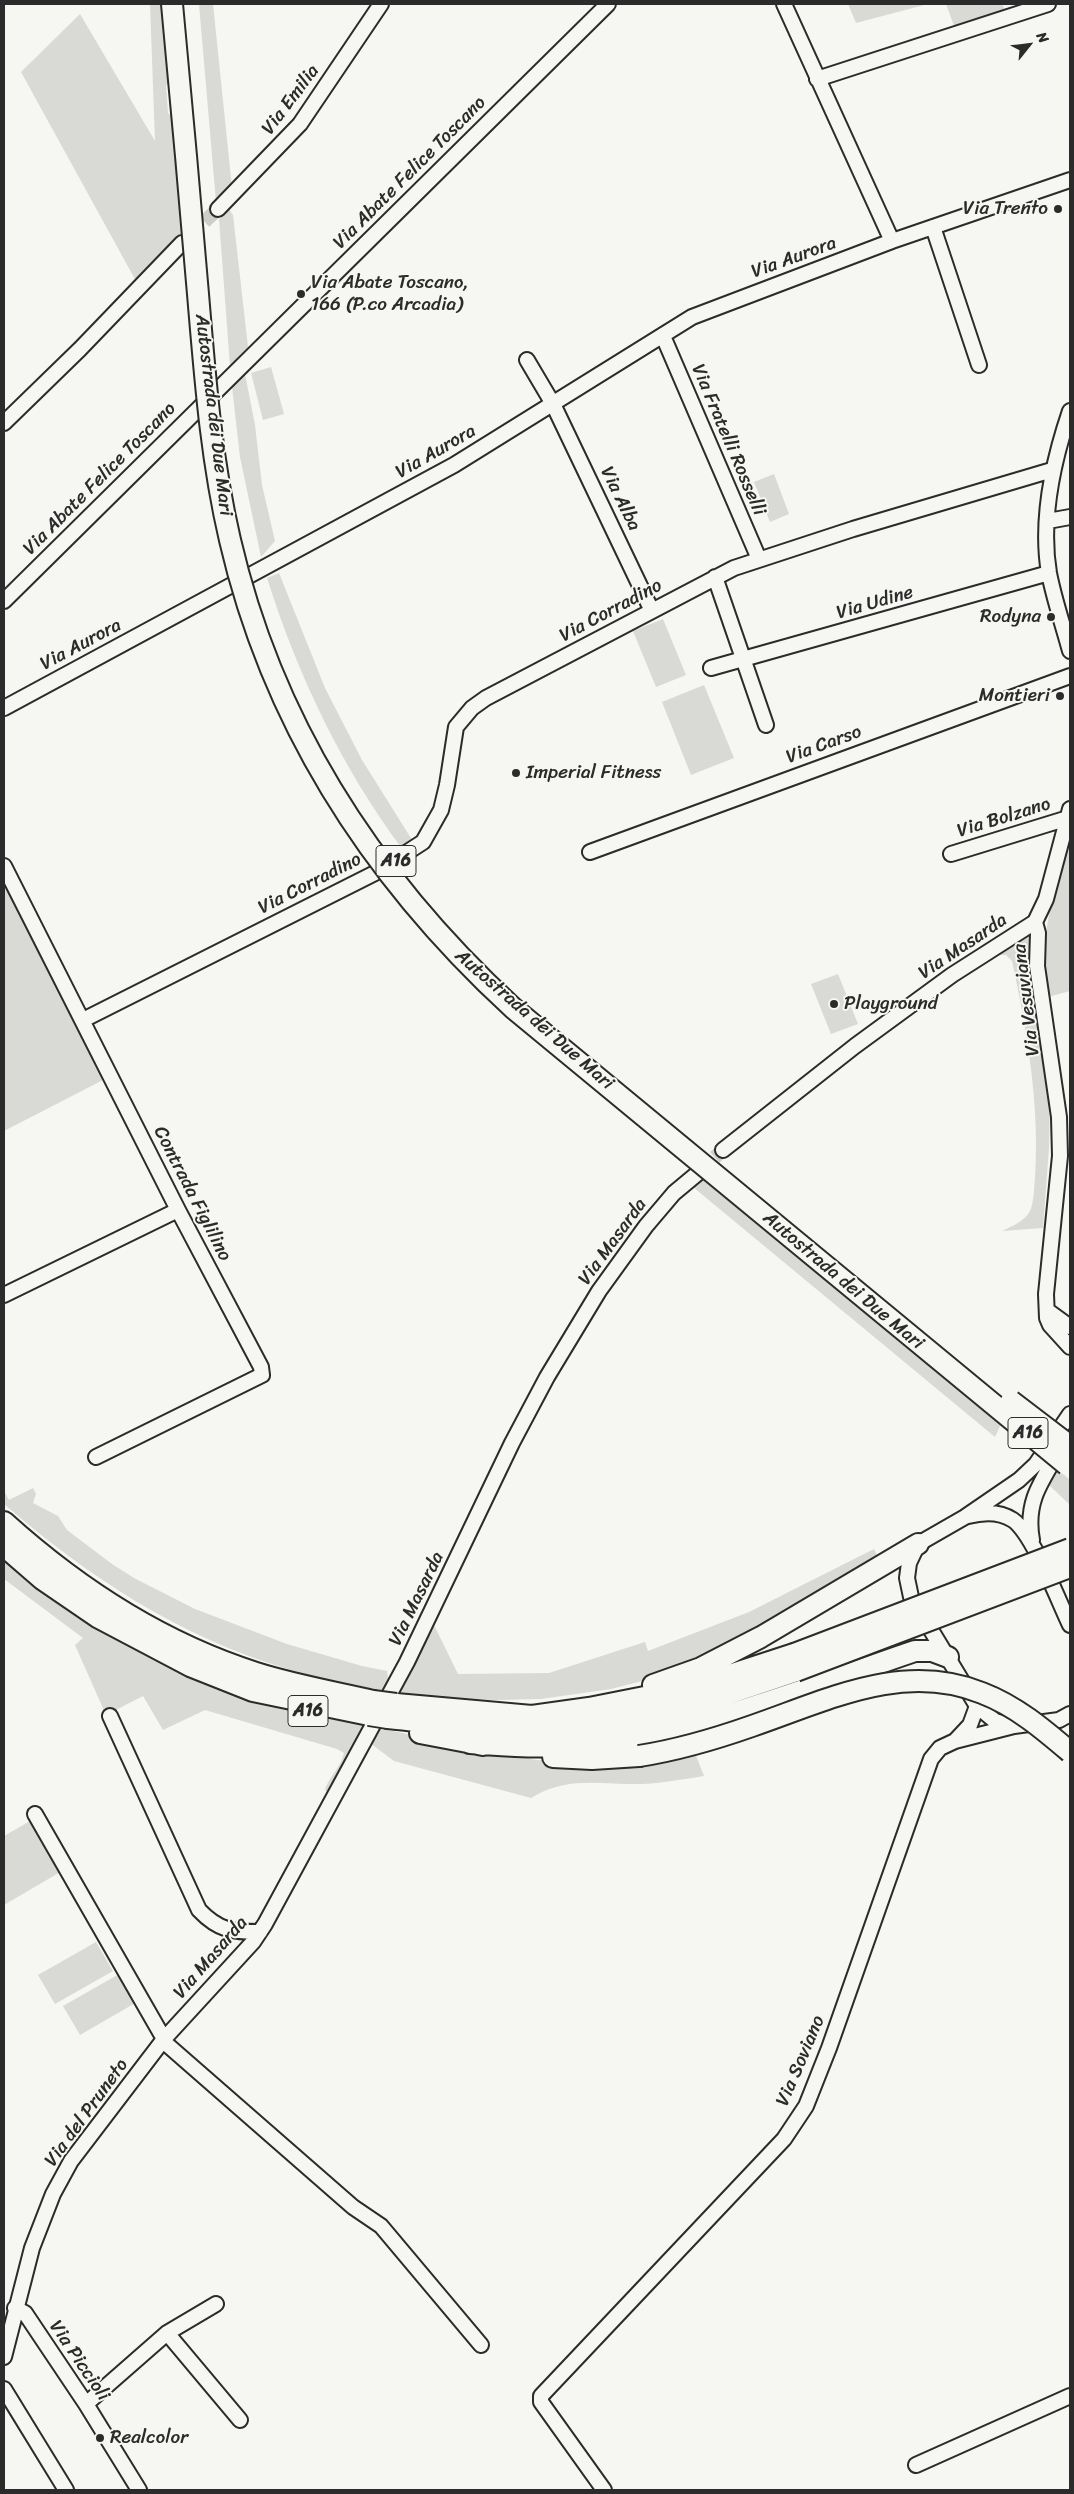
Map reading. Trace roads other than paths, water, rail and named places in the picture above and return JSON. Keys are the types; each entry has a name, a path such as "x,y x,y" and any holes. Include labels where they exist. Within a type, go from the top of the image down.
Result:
{"highway":[{"name":"Autostrada dei Due Mari","path":"172,4 206,380 219,490 245,596 263,648 284,699 335,796 398,886 434,930 500,995 988,1400 998,1414 1069,1462"},
{"name":"Autostrada dei Due Mari","path":"186,4 223,424 232,487 248,557 276,644 296,694 347,789 409,878 444,921 488,967 530,1004 1011,1402 1069,1462"},
{"path":"4,1522 29,1545 112,1605 199,1652 256,1673 379,1713 540,1730 605,1723 702,1703 795,1662 1070,1549"},
{"path":"589,1708 701,1668 761,1637 918,1544"},
{"name":"A16","path":"4,1546 42,1578 99,1618 190,1666 304,1710 379,1713 470,1742"},
{"path":"379,1713 532,1716 589,1708 690,1688 795,1662 1070,1567"},
{"path":"470,1742 544,1747 635,1737 716,1718 915,1651 932,1651 948,1657"},
{"path":"470,1742 529,1754 560,1757 592,1759 639,1756 704,1742 872,1685 910,1680 942,1682 961,1686 998,1700 1029,1719 1070,1752"}],"street":[{"name":"Via Emilia","path":"218,209 300,124 381,4"},
{"name":"Via Abate Felice Toscano","path":"4,601 608,4"},
{"path":"784,4 892,241 1070,180"},
{"path":"817,79 1048,4"},
{"path":"933,227 979,365"},
{"name":"Via Aurora","path":"4,708 454,465 663,336 707,311 892,241"},
{"path":"4,423 80,349 182,243"},
{"name":"Via Fratelli Rosselli","path":"663,336 759,559"},
{"name":"Via Alba","path":"527,360 553,404 652,611"},
{"path":"1070,411 1052,470 1046,532 1049,572 1070,651"},
{"name":"Via Corradino","path":"83,1020 374,873 423,842 441,810 456,727 467,712 486,698 715,577 759,559 1052,470"},
{"path":"1048,521 1070,517"},
{"name":"Via Udine","path":"711,668 1049,572"},
{"path":"715,577 766,725"},
{"name":"Via Carso","path":"590,852 1070,676"},
{"name":"Via Bolzano","path":"950,854 1069,814"},
{"name":"Via Vesuviana","path":"1069,814 1046,899 1035,922 1038,975 1060,1117 1060,1156 1046,1294 1050,1325 1070,1347"},
{"name":"Contrada Figlilino","path":"4,866 178,1210 261,1367 262,1375 96,1456"},
{"name":"Via Masarda","path":"723,1150 856,1046 938,986 1035,922"},
{"name":"Via Masarda","path":"164,2040 260,1932 358,1757 407,1662 512,1443 547,1376 600,1291 646,1226 674,1193 698,1173"},
{"path":"4,1295 178,1210"},
{"path":"1048,1311 1070,1327"},
{"path":"1014,1726 995,1721 977,1706 911,1597 906,1578 909,1563 918,1544 965,1517 1019,1480 1036,1464 1070,1414"},
{"path":"1033,1549 1029,1510 1070,1431"},
{"path":"965,1517 979,1513 1004,1516 1020,1527 1033,1549 1070,1625"},
{"path":"955,1741 970,1725 977,1706"},
{"path":"110,1716 199,1910 212,1923 225,1929 260,1932"},
{"path":"955,1741 1014,1726 1067,1718"},
{"name":"Via Soviano","path":"604,2490 541,2402 542,2396 784,2139 806,2106 864,1953 928,1766 940,1748 955,1741"},
{"path":"35,1814 164,2040 353,2207 381,2226 481,2345"},
{"name":"Via del Pruneto","path":"4,2357 15,2308 32,2248 53,2194 71,2161 164,2040"},
{"path":"86,2404 168,2334 216,2304"},
{"name":"Via Piccioli","path":"15,2308 25,2313 86,2404 139,2490"},
{"path":"168,2334 240,2420"},
{"path":"4,2389 66,2490"},
{"path":"916,2465 1070,2396"}],"tunnel":[{"path":"189,236 218,209"},
{"path":"699,1171 723,1150"}],"place":[{"name":"Via Trento","path":"1058,209"},
{"name":"Via Abate Toscano, 166 (P.co Arcadia)","path":"301,294"},
{"name":"Rodyna","path":"1051,617"},
{"name":"Montieri","path":"1060,696"},
{"name":"Imperial Fitness","path":"516,773"},
{"name":"Playground","path":"834,1004"},
{"name":"Realcolor","path":"100,2438"}]}
